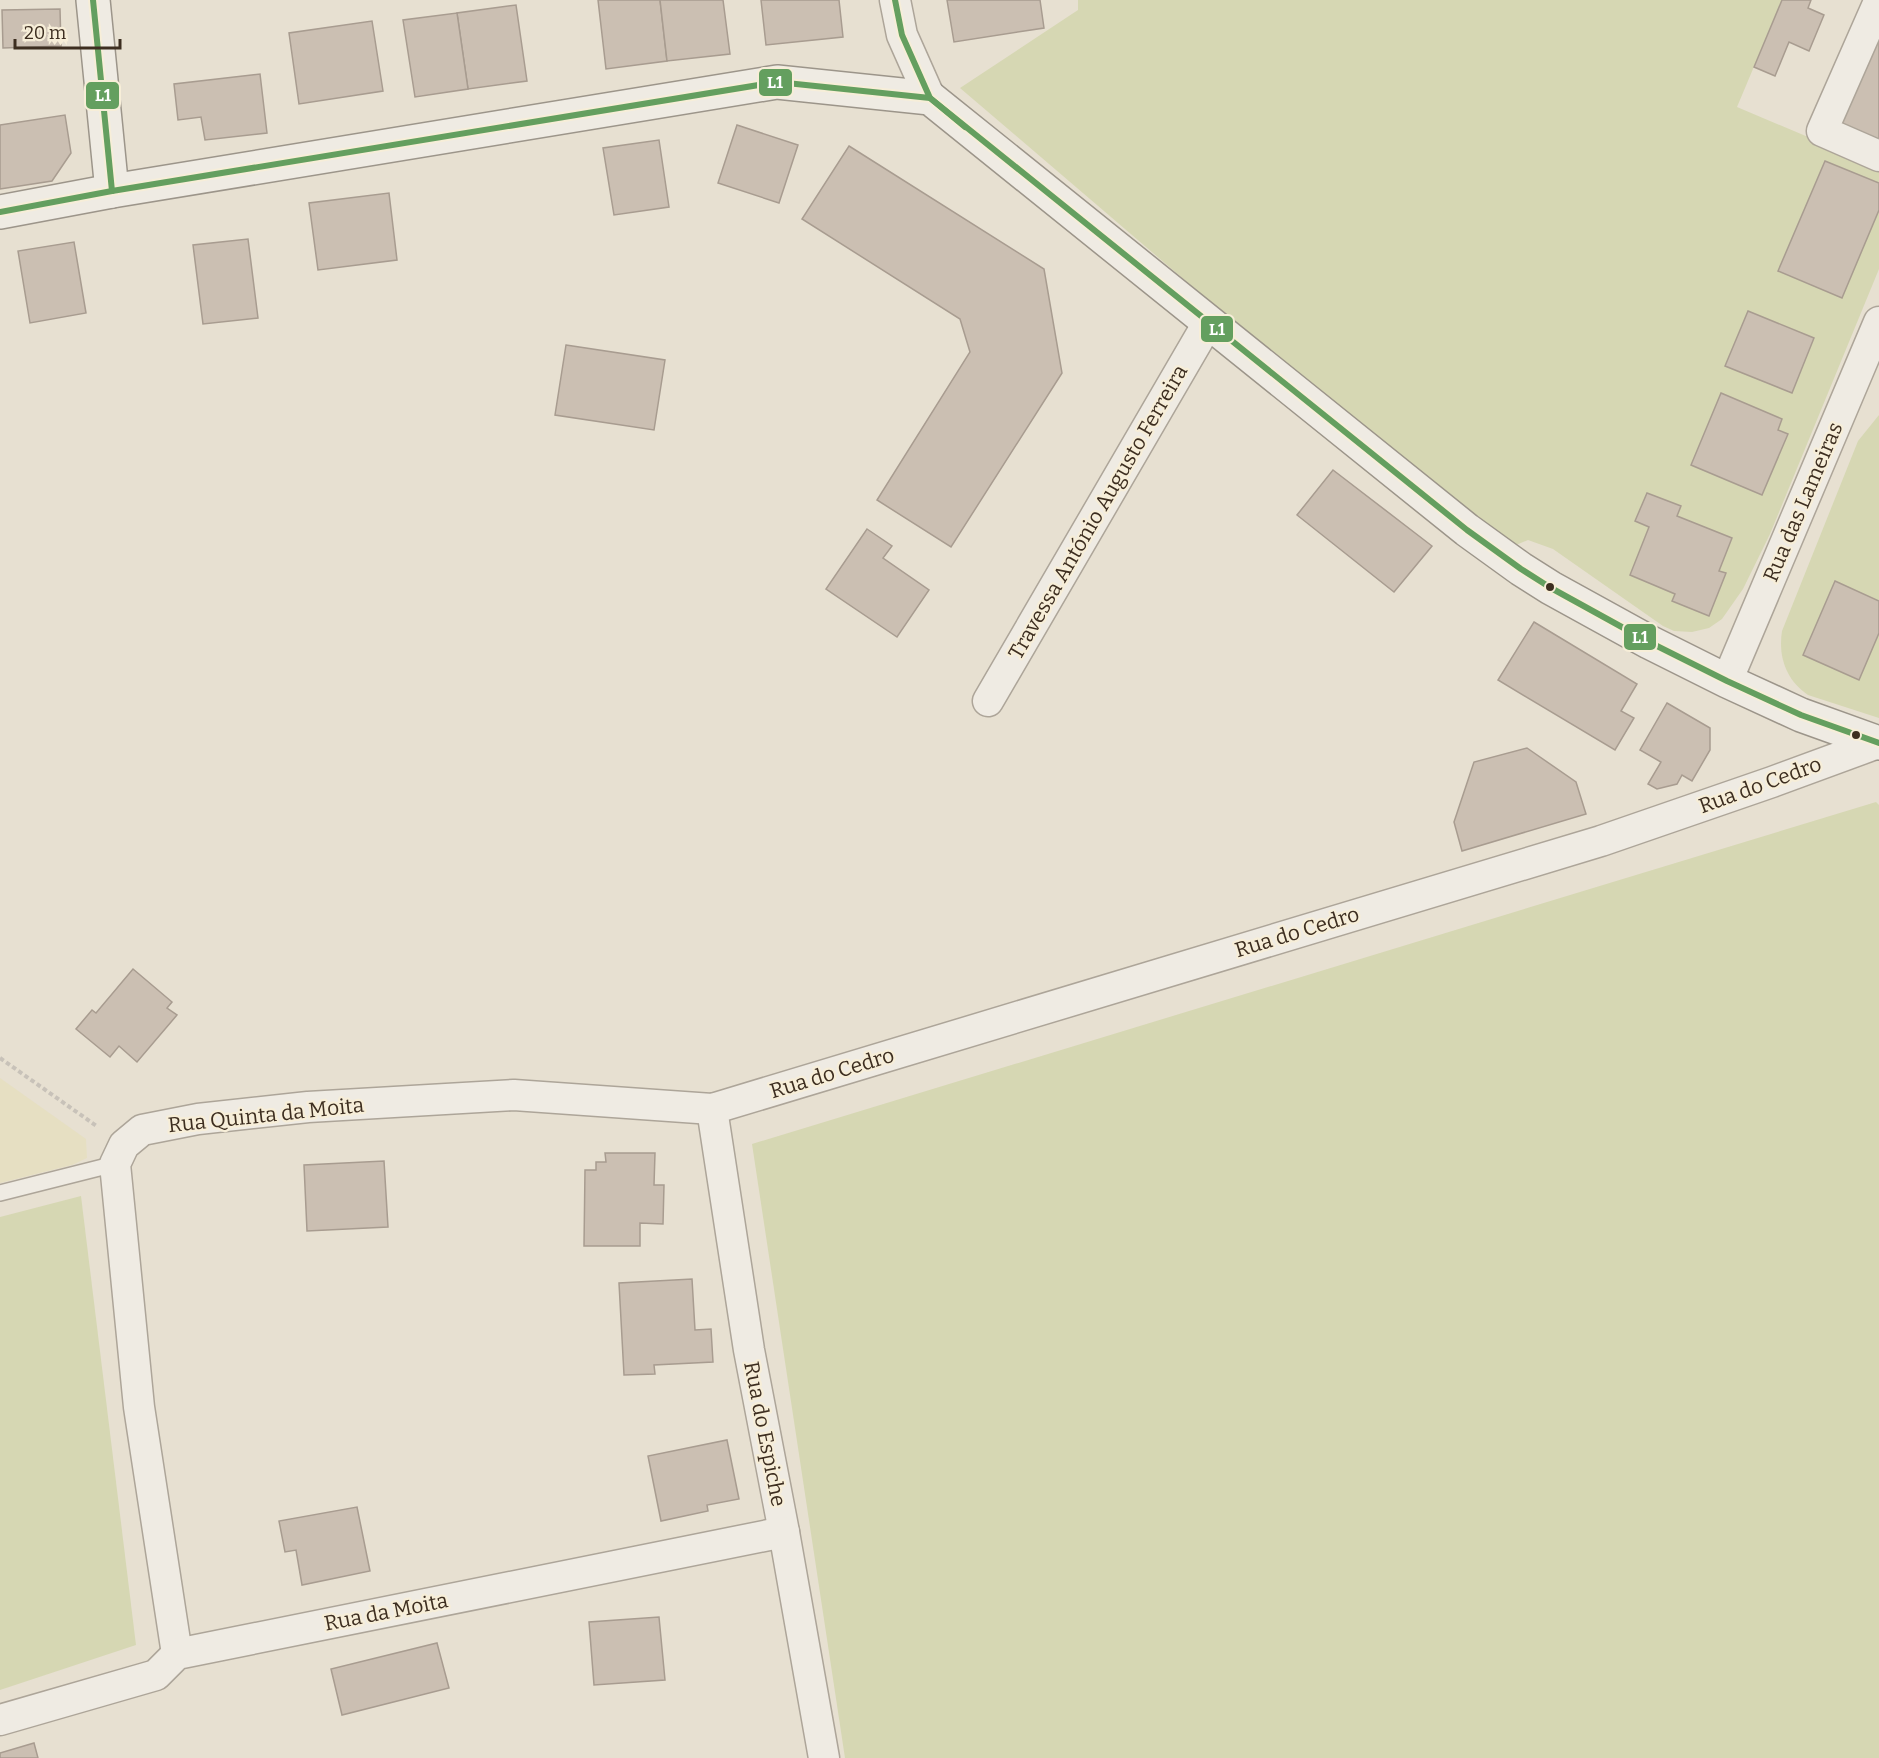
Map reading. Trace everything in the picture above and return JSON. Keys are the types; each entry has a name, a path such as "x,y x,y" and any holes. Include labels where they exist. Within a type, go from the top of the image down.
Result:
{"street":[{"path":"93,0 112,191"},
{"path":"895,0 902,35 930,98 1467,530 1551,588 1618,625 1801,716 1879,743"},
{"path":"1879,7 1877,6 1822,131 1879,156"},
{"path":"0,212 112,191 777,82 930,98"},
{"name":"Rua das Lameiras","path":"1727,681 1873,351 1879,322"},
{"name":"Travessa António Augusto Ferreira","path":"988,701 1208,323"},
{"name":"Rua do Cedro","path":"712,1109 1601,841 1879,743"},
{"name":"Rua Quinta da Moita","path":"119,1154 142,1130 198,1119 319,1106 514,1095 712,1109"},
{"name":"Rua do Espiche","path":"712,1109 749,1350 824,1758"},
{"path":"0,1720 156,1675 177,1654 139,1407 119,1154"},
{"name":"Rua da Moita","path":"177,1654 784,1532"}],"lane":[{"path":"0,1193 119,1154"}],"path":[{"path":"0,1058 119,1154"}],"shaded area":[{"path":"0,1078 86,1139 87,1158 72,1165 0,1183"}],"green space":[{"path":"1078,0 1782,0 1737,107 1879,167 1879,269 1770,534 1743,589 1722,619 1709,628 1692,632 1674,631 1663,626 1553,549 1528,540 1516,545 1505,544 1325,400 960,88 1078,10"},
{"path":"1879,415 1879,718 1808,695 1800,689 1785,667 1781,641 1782,631 1858,441"},
{"path":"1876,802 1879,805 1879,1758 845,1758 752,1144"},
{"path":"81,1196 136,1645 0,1690 0,1217"}],"building":[{"path":"598,0 660,0 667,61 606,69"},
{"path":"660,0 723,0 730,54 667,61"},
{"path":"761,0 839,0 843,37 766,45"},
{"path":"947,0 1040,0 1044,28 954,42"},
{"path":"1782,0 1811,0 1808,8 1824,15 1809,51 1789,42 1775,76 1754,67"},
{"path":"516,5 527,81 468,89 457,13"},
{"path":"60,9 61,46 3,48 2,10"},
{"path":"457,13 468,89 415,97 403,20"},
{"path":"372,21 383,91 299,104 289,33"},
{"path":"1879,31 1879,141 1839,124"},
{"path":"260,74 267,133 205,140 201,117 178,120 174,84"},
{"path":"65,115 71,153 52,181 0,189 0,125"},
{"path":"737,125 798,145 779,203 718,183"},
{"path":"659,140 669,207 614,215 603,148"},
{"path":"849,146 1044,269 1062,373 951,547 877,500 970,352 960,319 802,219"},
{"path":"1825,161 1879,183 1879,210 1842,298 1778,271"},
{"path":"389,193 397,260 318,270 309,203"},
{"path":"248,239 258,318 203,324 193,245"},
{"path":"74,242 86,313 30,323 18,251"},
{"path":"1748,311 1814,338 1792,393 1725,366"},
{"path":"566,345 665,360 654,430 555,415"},
{"path":"1721,393 1782,419 1778,430 1788,434 1762,495 1691,465"},
{"path":"1333,470 1432,546 1394,592 1297,515"},
{"path":"1647,493 1681,506 1677,516 1732,538 1719,571 1726,573 1709,616 1672,601 1675,594 1630,575 1649,527 1635,521"},
{"path":"867,529 892,546 883,558 929,590 897,637 826,589"},
{"path":"1835,581 1879,601 1879,633 1859,680 1803,655"},
{"path":"1534,622 1637,684 1621,711 1634,718 1615,750 1498,680"},
{"path":"1667,703 1710,728 1710,750 1692,781 1682,775 1677,784 1657,789 1648,784 1661,762 1640,750"},
{"path":"1527,748 1576,782 1586,814 1462,851 1454,822 1474,762"},
{"path":"133,969 172,1002 167,1008 177,1015 137,1062 119,1046 110,1057 76,1029 92,1010 96,1013"},
{"path":"605,1153 655,1153 654,1185 664,1185 663,1224 640,1223 640,1246 584,1246 585,1170 596,1170 596,1162 606,1162"},
{"path":"384,1161 388,1227 307,1231 304,1165"},
{"path":"692,1279 695,1330 711,1329 713,1362 654,1365 655,1374 624,1375 619,1283"},
{"path":"727,1440 739,1499 707,1505 708,1511 661,1521 648,1456"},
{"path":"357,1507 370,1571 302,1585 296,1550 285,1552 279,1521"},
{"path":"659,1617 665,1680 594,1685 589,1622"},
{"path":"437,1643 449,1688 342,1715 331,1669"},
{"path":"34,1743 38,1758 0,1758 0,1753"}],"transit line":[{"name":"L1","path":"93,0 112,191"},
{"name":"L1","path":"895,0 902,35 930,98 965,127"},
{"name":"L1","path":"0,212 112,191 777,82 930,98 1467,530 1521,569 1649,642 1727,681 1801,715 1879,743"}]}
